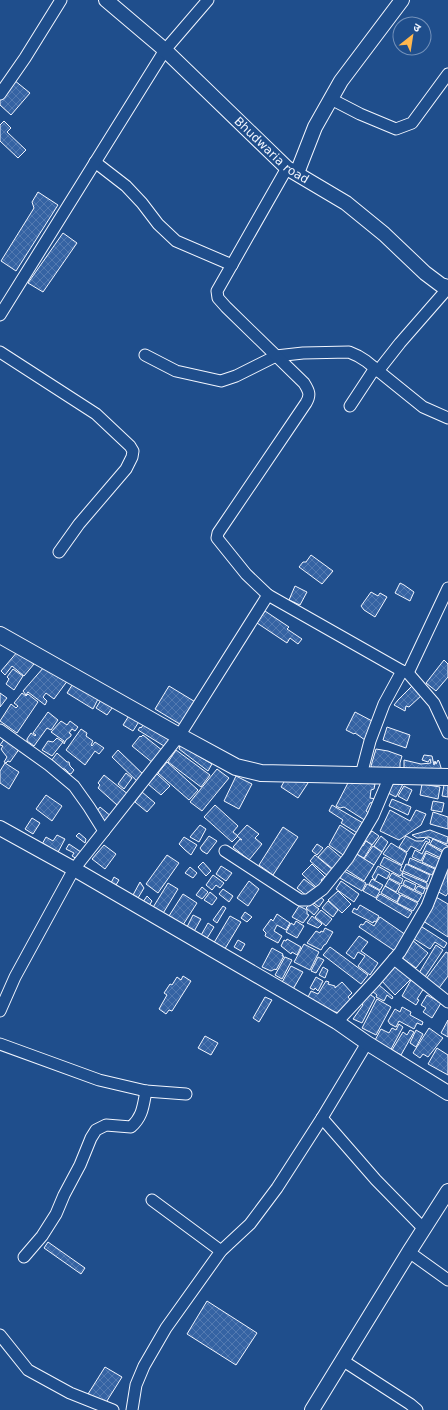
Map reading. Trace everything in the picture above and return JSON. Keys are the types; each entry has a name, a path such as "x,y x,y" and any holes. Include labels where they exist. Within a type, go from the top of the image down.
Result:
{"main road":[{"path":"0,634 236,767 261,773 448,777"}],"street":[{"path":"0,94 25,58 61,0"},
{"name":"Bhudwaria road","path":"106,0 165,50 292,171 346,203 384,234 425,273 448,287"},
{"path":"0,315 165,50 208,0"},
{"path":"402,0 341,81 292,171 217,291 218,298 304,383 308,390 309,397 218,533 217,538 246,574 268,595 405,672 434,703 448,733"},
{"path":"331,99 360,114 396,129 412,123 448,74"},
{"path":"95,162 126,186 142,203 158,224 176,241 232,265"},
{"path":"350,406 376,370 448,287"},
{"path":"0,352 96,414 130,446 132,451 132,457 126,469 79,524 59,552"},
{"path":"145,356 176,370 221,381 236,376 276,356 304,353 349,352 358,356 423,407 448,418"},
{"path":"361,775 370,741 384,704 405,672 447,594"},
{"path":"0,1011 15,977 74,870 179,736 268,595"},
{"path":"0,730 49,765 74,786 104,832"},
{"path":"224,851 300,900 308,900 323,889 348,858 373,816 390,776"},
{"path":"0,828 337,1022 367,1043 448,1093"},
{"path":"337,1022 400,952 427,906 448,853"},
{"path":"394,959 448,1002"},
{"path":"132,1410 136,1385 144,1366 166,1328 221,1251 250,1224 276,1188 322,1118 367,1043"},
{"path":"0,1044 99,1080 146,1091 186,1094"},
{"path":"24,1257 42,1236 56,1214 80,1165 90,1138 96,1130 106,1125 131,1127 138,1121 142,1114 146,1091"},
{"path":"322,1118 376,1180 424,1229"},
{"path":"312,1410 409,1252 447,1194"},
{"path":"152,1200 221,1251"},
{"path":"409,1252 448,1280"},
{"path":"0,1335 28,1370 70,1393 114,1410"},
{"path":"342,1360 417,1410"}],"building":[{"path":"14,80 30,93 11,115 0,105 0,96"},
{"path":"4,121 11,128 7,132 26,150 18,158 0,141 0,125"},
{"path":"38,192 58,205 16,271 1,261 34,208 32,202"},
{"path":"63,233 77,243 43,292 28,283"},
{"path":"311,555 333,571 322,584 299,567 303,562 306,562"},
{"path":"400,583 414,592 410,601 395,593"},
{"path":"295,586 307,592 300,605 289,600"},
{"path":"371,592 378,596 380,593 387,597 375,617 364,610 361,606"},
{"path":"265,611 289,627 287,629 302,639 298,644 290,638 287,643 257,623"},
{"path":"18,651 34,664 24,676 12,666 5,675 1,671"},
{"path":"444,660 448,664 448,677 436,691 426,683"},
{"path":"44,667 68,680 54,699 46,693 43,697 47,701 45,705 28,692 26,695 23,691"},
{"path":"13,669 23,676 14,690 6,684 9,679 7,677"},
{"path":"74,682 99,697 93,709 67,693"},
{"path":"414,684 423,694 409,707 406,706 405,711 394,705 398,700"},
{"path":"169,686 197,703 183,726 155,709"},
{"path":"0,693 7,698 0,707"},
{"path":"22,693 26,696 28,694 38,702 17,733 0,721 11,704 16,708 18,706 14,703"},
{"path":"101,700 115,704 107,715 96,708"},
{"path":"48,712 58,720 51,730 47,728 34,746 27,741 27,739 31,733 35,736 36,735 33,733"},
{"path":"355,712 374,722 365,740 355,733 354,734 346,730"},
{"path":"130,714 140,720 133,731 123,725"},
{"path":"61,721 67,725 70,721 78,727 75,731 72,729 69,733 71,736 64,744 64,741 51,732"},
{"path":"146,721 170,739 164,748 164,746 138,730"},
{"path":"387,727 410,735 406,748 383,740"},
{"path":"81,729 87,733 86,736 93,741 92,746 95,742 104,748 99,754 95,751 85,765 66,750"},
{"path":"143,735 163,751 153,763 132,746 140,736 141,737"},
{"path":"5,738 20,748 10,762 8,761 6,763 4,762 7,757 1,749 3,746 0,745"},
{"path":"57,738 63,742 52,756 42,750 48,741 53,742"},
{"path":"180,745 212,764 208,771 179,749"},
{"path":"376,749 402,756 400,769 373,769 371,766"},
{"path":"118,750 146,777 140,784 112,757"},
{"path":"176,750 210,775 201,787 168,762"},
{"path":"57,753 69,762 70,766 74,770 71,774 65,769 61,769 51,761"},
{"path":"424,755 432,756 434,765 435,761 436,764 438,760 442,771 404,770 404,760 421,764 431,763 430,759 428,762 422,760"},
{"path":"167,762 198,790 189,800 158,773"},
{"path":"5,763 19,772 9,789 0,783 0,771"},
{"path":"217,769 229,778 202,811 190,802"},
{"path":"126,773 132,778 124,789 118,784"},
{"path":"157,774 170,786 161,795 148,784"},
{"path":"104,775 129,795 120,806 98,788 100,785 98,783"},
{"path":"288,775 310,780 298,798 281,787"},
{"path":"236,776 252,784 239,809 224,801"},
{"path":"349,781 375,784 374,789 371,790 370,798 376,799 375,802 370,803 366,811 370,814 366,821 344,807 340,808 336,806"},
{"path":"393,784 403,784 396,797 388,793"},
{"path":"422,784 440,787 438,799 420,795"},
{"path":"444,785 448,785 448,797 442,796"},
{"path":"404,786 412,790 407,801 398,796"},
{"path":"142,792 155,803 147,812 135,802"},
{"path":"46,795 62,806 52,821 36,809"},
{"path":"392,799 411,807 408,815 389,806"},
{"path":"433,801 444,803 442,812 431,810"},
{"path":"215,805 238,826 233,832 238,836 232,842 204,817"},
{"path":"332,805 363,823 359,827 362,829 359,834 341,823 343,820 329,811"},
{"path":"100,807 112,817 107,824 94,815"},
{"path":"390,810 410,821 416,810 426,814 421,825 399,840 380,831"},
{"path":"433,812 448,817 448,829 430,824"},
{"path":"32,818 40,823 33,834 25,829"},
{"path":"200,825 206,829 199,842 190,837"},
{"path":"247,825 259,834 255,838 262,844 249,860 233,847 240,839 242,840 237,836"},
{"path":"340,825 358,837 346,857 329,845"},
{"path":"283,827 298,837 273,875 259,865"},
{"path":"430,830 448,837 447,844 429,837 417,838 412,835"},
{"path":"372,831 379,836 372,845 365,840"},
{"path":"79,833 86,839 85,843 76,836"},
{"path":"57,835 65,839 57,854 41,846 46,837 53,841"},
{"path":"209,836 217,841 207,854 200,848"},
{"path":"381,836 388,842 382,852 374,846"},
{"path":"406,836 416,841 423,841 426,838 430,840 429,843 426,841 420,851 411,846 407,852 399,847"},
{"path":"184,837 197,845 191,855 179,844"},
{"path":"433,839 448,846 445,852 430,844"},
{"path":"366,841 372,845 364,858 356,854 361,845 363,846"},
{"path":"391,843 407,853 402,865 383,854"},
{"path":"427,843 445,854 443,859 426,851 421,861 412,857 415,850 422,854"},
{"path":"69,844 81,852 77,859 72,856 74,853 66,849"},
{"path":"317,844 323,848 317,855 312,851"},
{"path":"104,845 116,854 105,869 92,859"},
{"path":"328,846 343,859 334,870 318,857"},
{"path":"373,846 382,852 374,865 364,859"},
{"path":"355,853 374,865 364,881 345,869"},
{"path":"426,853 442,860 437,869 422,862"},
{"path":"167,855 179,863 158,893 146,884"},
{"path":"315,855 334,871 329,877 310,861"},
{"path":"384,857 402,866 400,870 403,872 400,876 380,865"},
{"path":"410,858 435,869 432,875 408,864"},
{"path":"203,862 211,871 206,876 198,867"},
{"path":"312,864 325,877 321,880 325,884 319,890 302,874"},
{"path":"406,864 430,875 427,882 403,871"},
{"path":"221,866 232,873 226,881 216,874"},
{"path":"378,866 390,873 387,879 378,874 375,880 372,877"},
{"path":"190,867 197,873 193,878 185,873"},
{"path":"447,868 448,893 446,896 435,890"},
{"path":"344,871 366,883 362,891 340,878"},
{"path":"392,873 403,879 401,884 389,878"},
{"path":"403,873 427,883 427,889 402,876"},
{"path":"213,875 224,883 220,888 216,885 212,890 206,885"},
{"path":"114,877 119,880 113,890 109,887"},
{"path":"304,879 317,889 307,896 297,888"},
{"path":"372,879 383,885 380,890 369,884"},
{"path":"389,879 400,885 396,892 385,886"},
{"path":"405,880 416,885 414,890 403,884"},
{"path":"249,881 259,889 248,906 237,898"},
{"path":"341,881 359,894 354,902 336,889"},
{"path":"140,882 144,888 138,898 133,895"},
{"path":"168,883 178,889 162,915 152,909"},
{"path":"367,884 380,891 376,898 363,891"},
{"path":"402,885 422,895 418,902 398,892"},
{"path":"385,886 400,895 397,902 381,893"},
{"path":"418,886 425,889 423,894 415,890"},
{"path":"202,887 208,892 202,899 196,895"},
{"path":"223,889 233,896 229,902 219,894"},
{"path":"338,891 351,904 342,913 328,900"},
{"path":"210,892 217,898 212,905 204,900"},
{"path":"183,894 197,903 181,928 167,919"},
{"path":"380,894 412,912 408,918 376,899"},
{"path":"401,895 418,903 413,911 397,903"},
{"path":"147,896 152,901 147,909 141,905"},
{"path":"319,896 324,900 319,907 314,903"},
{"path":"436,897 448,904 448,937 423,921"},
{"path":"328,901 338,910 333,917 322,908"},
{"path":"311,903 319,909 314,915 306,908"},
{"path":"360,905 379,916 376,922 374,921 373,923 352,912 354,908 357,910"},
{"path":"223,906 226,908 217,923 213,920"},
{"path":"299,906 307,910 307,914 309,915 303,923 292,917"},
{"path":"321,910 332,919 326,926 315,917"},
{"path":"245,912 252,917 247,922 241,918"},
{"path":"277,914 290,923 286,930 277,925 274,931 282,936 278,943 265,936 266,933 263,930 271,919 273,921"},
{"path":"193,915 201,919 192,935 185,931"},
{"path":"230,916 241,922 223,952 212,946"},
{"path":"312,916 322,924 318,928 307,923"},
{"path":"380,917 406,935 395,951 359,927 366,921 374,926"},
{"path":"296,921 304,926 297,938 286,932 291,923 294,925"},
{"path":"208,923 214,927 206,940 200,937"},
{"path":"419,925 447,943 444,948 435,942 430,949 411,937"},
{"path":"325,928 333,932 321,950 307,943 316,931 320,933 321,931 323,932"},
{"path":"359,936 368,942 361,951 378,963 370,975 358,966 365,956 358,952 354,959 346,953"},
{"path":"287,939 301,947 297,955 292,952 291,954 281,946 284,940 286,941"},
{"path":"411,939 428,953 416,968 401,957"},
{"path":"238,940 245,944 241,951 234,947"},
{"path":"304,944 319,952 310,970 294,962"},
{"path":"436,945 443,950 425,977 419,973"},
{"path":"330,947 368,975 361,984 323,955"},
{"path":"272,948 284,956 276,970 271,971 262,967"},
{"path":"446,952 448,953 448,976 439,988 426,979"},
{"path":"285,957 292,960 282,979 275,975"},
{"path":"318,957 324,960 316,973 311,971"},
{"path":"396,962 412,978 395,995 380,979"},
{"path":"291,966 303,972 292,991 281,984"},
{"path":"323,967 328,970 325,978 319,975"},
{"path":"183,976 191,981 172,1011 169,1010 166,1014 159,1009 167,995 164,993 177,977 181,980"},
{"path":"316,977 323,981 318,991 315,988 314,990 310,988"},
{"path":"411,980 424,988 417,999 419,1000 416,1005 402,996"},
{"path":"326,981 329,982 328,984 335,986 335,988 342,982 352,993 348,997 352,1002 341,1013 322,1010 307,999 311,991 318,994"},
{"path":"379,985 393,997 392,999 387,995 384,1001 376,997 377,995 372,991"},
{"path":"367,992 375,998 362,1023 353,1019 363,1005 361,1003"},
{"path":"427,995 441,1003 432,1018 423,1012 426,1008 421,1005"},
{"path":"265,997 272,1000 259,1022 253,1018"},
{"path":"377,999 391,1007 376,1035 362,1028"},
{"path":"402,1007 411,1012 410,1015 423,1022 422,1025 417,1023 414,1029 399,1021 396,1027 390,1024 388,1021 395,1009 400,1012"},
{"path":"448,1020 448,1037 441,1033"},
{"path":"399,1024 403,1027 390,1051 374,1042 381,1029 389,1033 392,1028 396,1030"},
{"path":"429,1028 443,1038 428,1057 423,1054 420,1058 413,1053"},
{"path":"410,1030 414,1032 401,1055 392,1050 403,1032 407,1035"},
{"path":"416,1030 423,1034 416,1047 410,1043"},
{"path":"205,1036 218,1043 211,1055 198,1048"},
{"path":"437,1048 448,1055 448,1075 428,1064"},
{"path":"48,1242 85,1268 81,1274 44,1248"},
{"path":"207,1301 257,1333 236,1365 187,1334"},
{"path":"105,1367 122,1377 105,1404 88,1394"}]}
